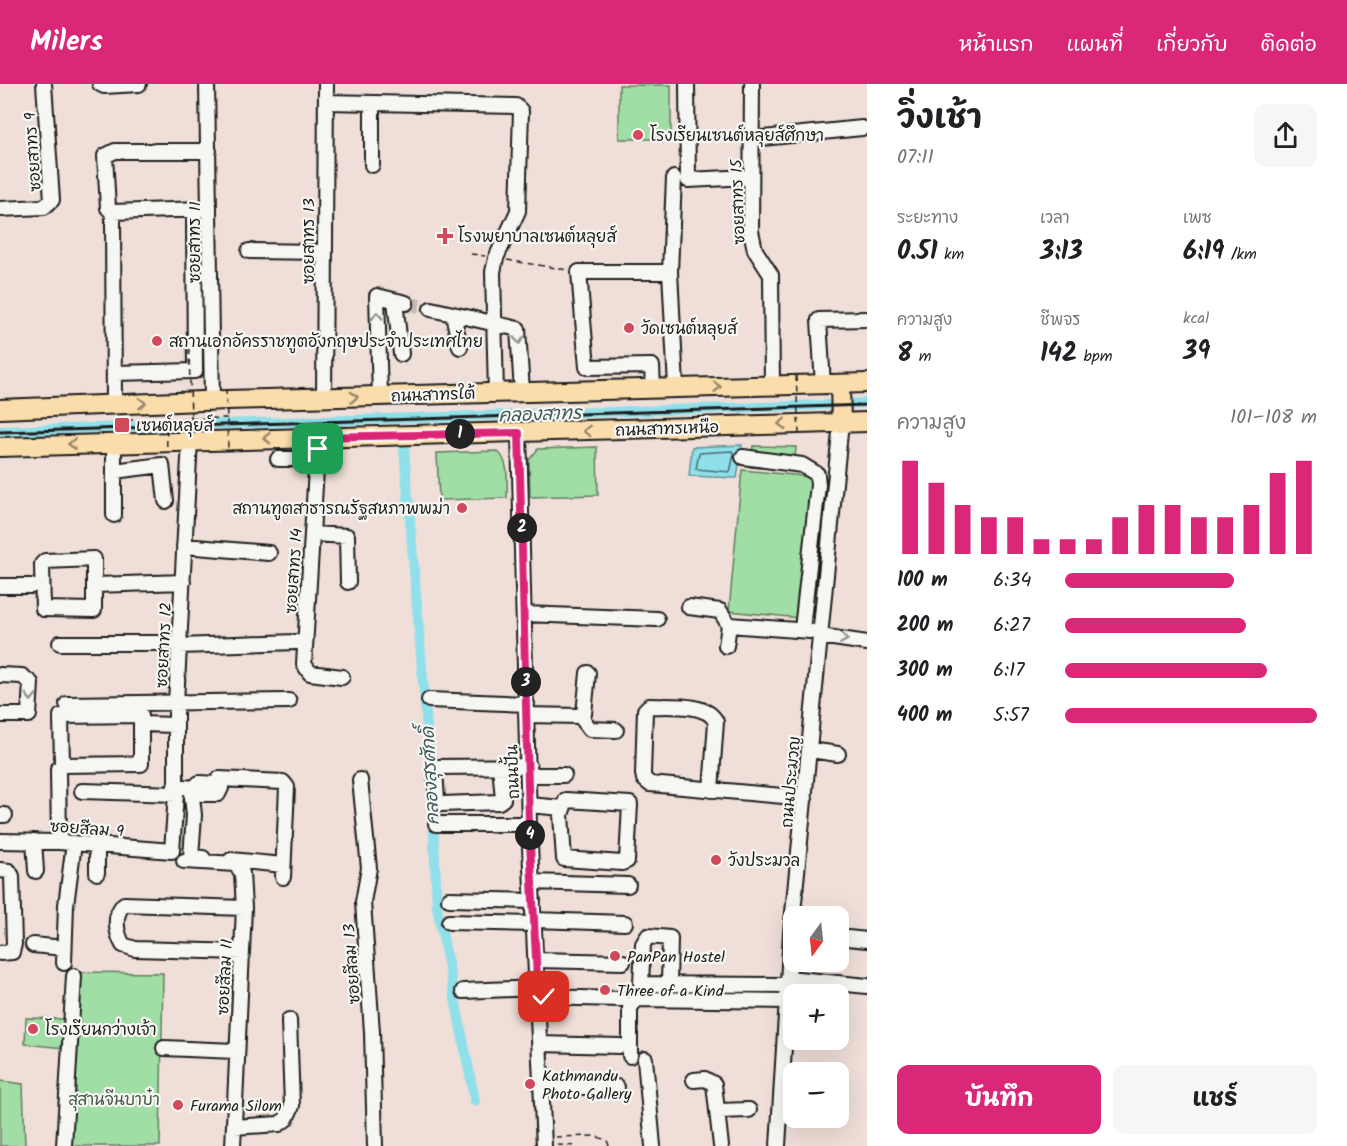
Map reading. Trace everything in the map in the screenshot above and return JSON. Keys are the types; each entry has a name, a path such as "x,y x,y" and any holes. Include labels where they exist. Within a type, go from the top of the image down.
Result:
{"main road":[{"name":"ถนนสาทรใต้","path":"0,409 676,387 834,387 867,383"},
{"path":"834,387 841,419"},
{"name":"ถนนสาทรเหนือ","path":"0,447 190,440 519,433 841,419 867,422"}],"street":[{"name":"ซอยสาทร 9","path":"0,209 44,207 52,200 44,84"},
{"path":"100,84 104,86 139,84"},
{"name":"ซอยสาทร 11","path":"207,84 212,401"},
{"name":"ซอยสาทร 13","path":"324,398 326,84"},
{"path":"687,84 688,180 750,177"},
{"name":"ซอยสาทร 15","path":"752,84 750,177 754,250 771,275 772,386"},
{"path":"326,102 516,106 521,111 525,160 518,211 496,258 493,272 496,393"},
{"path":"372,104 372,165"},
{"path":"752,139 862,128"},
{"path":"114,404 112,215 108,208 105,156 115,151 209,151"},
{"path":"674,178 669,272 676,387"},
{"path":"112,215 210,211"},
{"path":"112,215 194,215 210,211"},
{"path":"114,373 195,371 194,215"},
{"path":"249,251 325,252"},
{"path":"653,388 652,366 586,367 579,272 669,272"},
{"path":"380,396 377,296 401,302 401,354"},
{"path":"431,309 518,329 522,392"},
{"path":"453,314 460,347"},
{"path":"834,387 819,320 867,319"},
{"name":"ถนนประมวญ","path":"795,906 841,419"},
{"name":"ถนนปั้น","path":"519,433 529,824 542,1087 548,1146"},
{"path":"278,459 303,459 312,437"},
{"name":"ซอยสาทร 14","path":"312,437 312,534 304,664 310,673 342,677"},
{"name":"ซอยสาทร 12","path":"172,851 176,790 176,703 190,440"},
{"path":"114,443 114,515"},
{"path":"743,458 802,465 816,474 818,485 802,629"},
{"path":"114,471 189,464"},
{"path":"162,465 166,501"},
{"path":"818,485 836,480"},
{"path":"312,534 347,536 348,582"},
{"path":"184,546 269,553"},
{"path":"94,559 95,585 93,611 43,609 42,564 45,561 94,559"},
{"path":"95,585 183,582"},
{"path":"0,586 32,586"},
{"path":"689,607 720,611 729,625 726,646"},
{"path":"524,614 657,619"},
{"path":"729,625 802,629 867,643"},
{"path":"60,643 296,642"},
{"path":"580,716 584,714 588,673"},
{"path":"0,675 22,676 31,683 29,715 0,716"},
{"path":"429,700 580,716 590,729 616,730"},
{"path":"67,704 289,701"},
{"path":"711,790 716,722 713,715 705,710 649,706 645,710 644,779 650,784 711,790 805,798"},
{"path":"141,715 141,724 141,764 62,765 61,716 141,715"},
{"path":"141,724 176,725"},
{"path":"810,750 838,754"},
{"path":"500,766 504,789 503,800 441,804 437,800 435,770 437,767 500,766 564,775"},
{"path":"58,770 59,842"},
{"path":"82,791 176,790 193,788 199,783 224,787 219,779 282,782 287,787 283,871 191,856 193,788"},
{"name":"ซอยสีลม 13","path":"360,780 369,868 363,902 372,1043 375,1146"},
{"path":"566,800 630,804 627,861 622,863 564,859 562,808 566,800"},
{"path":"530,805 562,808"},
{"path":"436,824 529,824"},
{"name":"ซอยสีลม 9","path":"0,841 59,842 172,851"},
{"path":"34,841 36,872"},
{"path":"64,963 66,905 74,843"},
{"path":"97,846 97,873"},
{"name":"ซอยสีลม 11","path":"184,861 236,864 240,867 244,908 233,1146"},
{"path":"0,870 9,871 12,876 14,944 12,952 0,953"},
{"path":"532,882 628,885"},
{"path":"449,899 533,901"},
{"path":"242,952 135,949 123,945 118,936 117,916 124,904 244,908"},
{"path":"449,922 625,922"},
{"path":"849,938 867,940"},
{"path":"33,945 64,948"},
{"path":"536,960 623,962"},
{"name":"ถนนประมวญ","path":"788,982 789,972"},
{"path":"64,1146 74,976"},
{"path":"669,984 788,982 867,986"},
{"path":"463,991 538,992 621,999"},
{"path":"540,1044 625,1051 630,1008 636,999 783,1001"},
{"path":"234,1126 279,1124 286,1119 292,1106 290,1020"},
{"path":"164,1048 236,1051"},
{"name":"ถนนประมวญ","path":"778,1146 783,1050"},
{"path":"645,1059 653,1146"},
{"path":"694,1080 705,1079 714,1084 721,1146"},
{"path":"542,1087 617,1088"},
{"path":"718,1111 749,1110"}],"path":[{"path":"471,254 579,272"},
{"path":"189,349 190,419"},
{"path":"796,376 799,434"},
{"path":"226,389 228,448"},
{"path":"127,420 227,418"},
{"path":"166,419 166,450"},
{"path":"548,1146 576,1145 575,1136"},
{"path":"556,1137 595,1136 607,1140 609,1146"}],"green space":[{"path":"619,85 671,85 671,139 619,139"},
{"path":"753,446 796,447 794,470 750,467"},
{"path":"597,447 598,495 530,497 529,460 538,449"},
{"path":"497,451 506,466 507,498 439,500 437,453"},
{"path":"742,470 813,477 799,618 729,611"},
{"name":"สุสานจีนบาบ๋า","path":"77,972 163,973 160,1146 66,1146"},
{"path":"26,1018 66,1019 64,1048 25,1044"},
{"path":"0,1081 23,1084 25,1146 0,1146"}],"water":[{"path":"742,445 737,478 689,476 692,447"}],"waterway":[{"name":"คลองสาทร","path":"839,404 867,403"},
{"name":"คลองสาทร","path":"0,431 828,405"},
{"name":"คลองสุรศักดิ์","path":"404,448 431,777"},
{"name":"คลองสุรศักดิ์","path":"432,792 437,907 475,1101"}],"tunnel":[{"path":"406,303 431,309"}],"railway":[{"path":"0,432 867,405"}],"place":[{"name":"โรงเรียนเซนต์หลุยส์ศึกษา","path":"638,135"},
{"name":"โรงพยาบาลเซนต์หลุยส์","path":"445,236"},
{"name":"วัดเซนต์หลุยส์","path":"629,328"},
{"name":"สถานเอกอัครราชทูตอังกฤษประจำประเทศไทย","path":"157,341"},
{"name":"เซนต์หลุยส์","path":"122,425"},
{"name":"สถานทูตสาธารณรัฐสหภาพพม่า","path":"462,508"},
{"name":"วังประมวล","path":"716,860"},
{"name":"PanPan Hostel","path":"615,956"},
{"name":"Three of a Kind","path":"605,990"},
{"name":"โรงเรียนกว่างเจ้า","path":"33,1029"},
{"name":"Kathmandu Photo Gallery","path":"530,1084"},
{"name":"Furama Silom","path":"178,1105"}],"route":[{"path":"318,449 318,437 519,433 529,824 538,997 544,997"}]}
